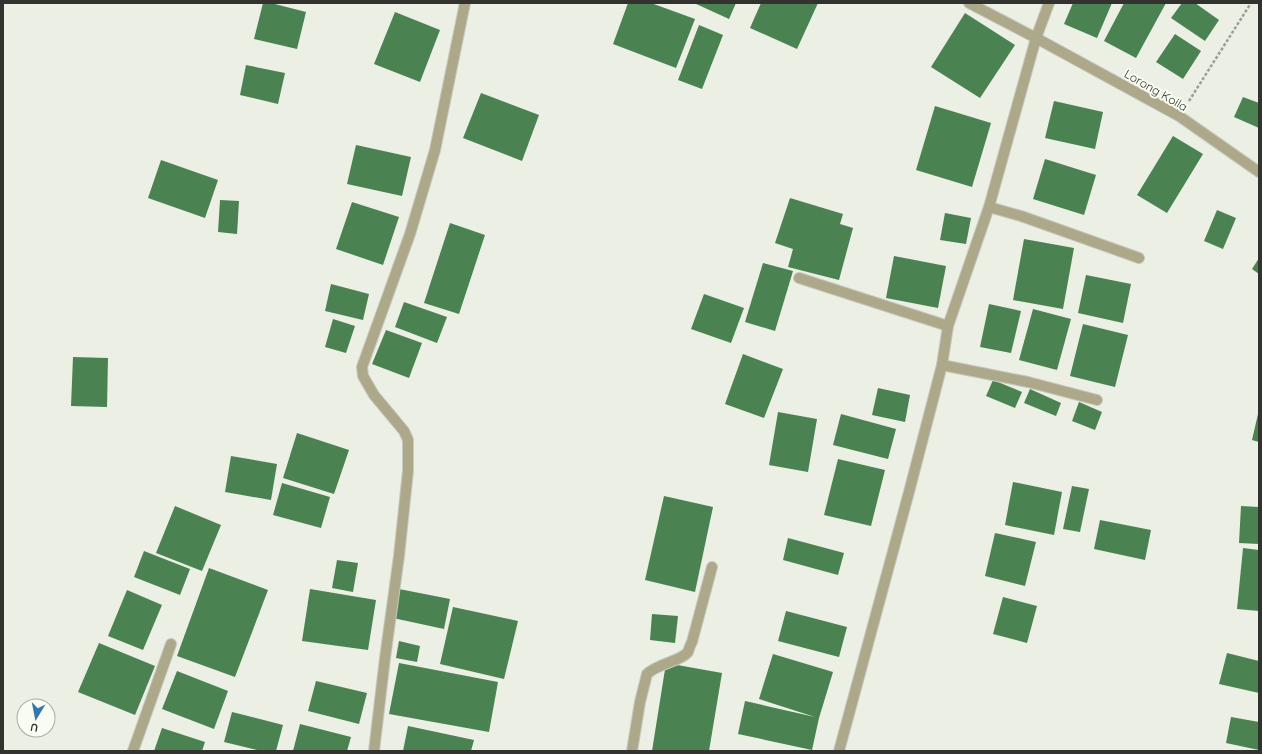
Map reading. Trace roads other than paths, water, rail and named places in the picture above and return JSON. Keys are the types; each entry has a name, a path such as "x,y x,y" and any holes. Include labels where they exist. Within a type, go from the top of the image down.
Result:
{"street":[{"path":"374,751 399,556 408,470 408,440 404,431 374,395 364,376 362,367 410,234 435,150 465,3"},
{"name":"Lorong Koila","path":"969,3 1178,116 1259,172"},
{"path":"839,751 942,365 948,326 989,207 1036,38 1049,3"},
{"path":"989,207 1020,216 1139,258"},
{"path":"799,278 948,326"},
{"path":"942,365 1028,382 1097,400"},
{"path":"632,751 640,702 647,674 664,663 683,656 687,652 692,642 712,567"},
{"path":"133,751 171,644"}]}
